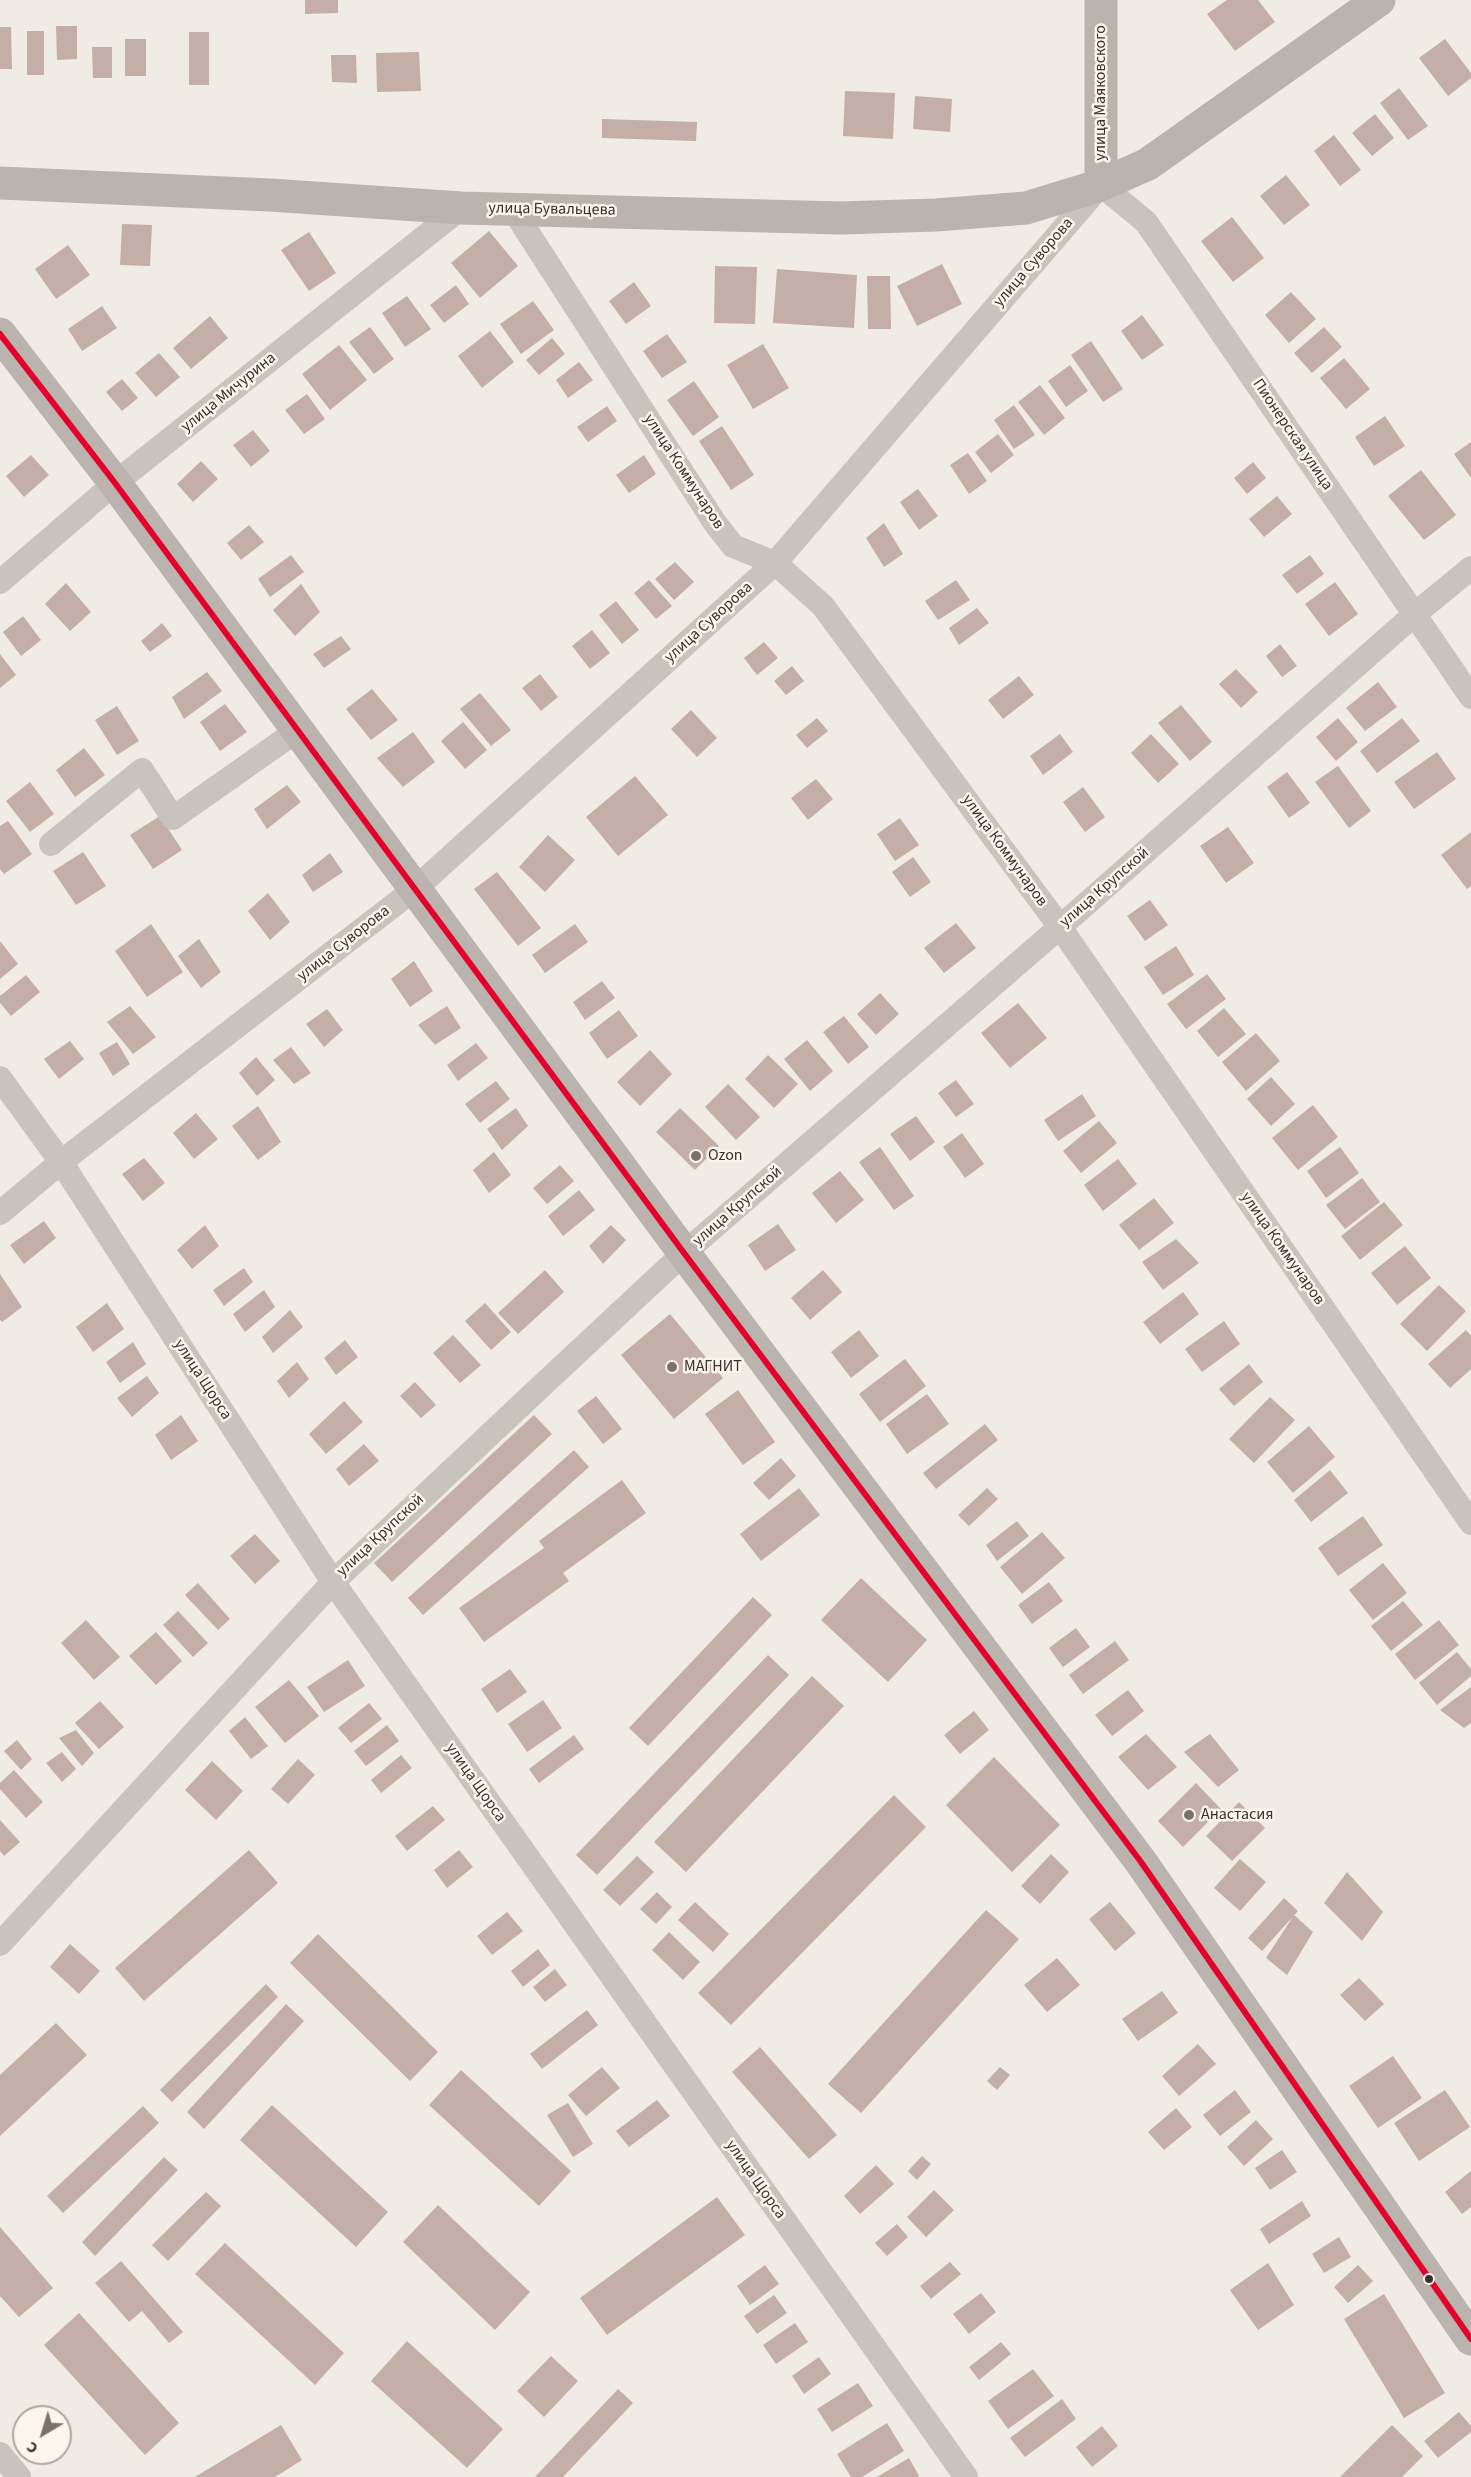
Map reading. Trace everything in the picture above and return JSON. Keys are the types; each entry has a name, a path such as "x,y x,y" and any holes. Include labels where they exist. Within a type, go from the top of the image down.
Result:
{"main road":[{"name":"улица Маяковского","path":"1101,0 1101,185"},
{"name":"улица Суворова","path":"1101,185 1148,164 1379,0"},
{"name":"улица Бувальцева","path":"0,183 270,195 461,208 841,218 936,215 1026,208 1101,185"},
{"path":"0,334 115,483 684,1253 1141,1862 1471,2339"}],"street":[{"name":"улица Суворова","path":"0,1213 61,1162 416,888 775,563 1101,185"},
{"name":"Пионерская улица","path":"1101,185 1146,222 1471,697"},
{"name":"улица Мичурина","path":"0,582 115,483 461,208"},
{"name":"улица Коммунаров","path":"512,208 715,523 733,546 775,563 823,606 1060,927 1471,1523"},
{"name":"улица Крупской","path":"0,1944 333,1582 684,1253 1060,927 1415,614 1471,568"},
{"path":"51,844 142,770 173,818 298,730"},
{"name":"улица Щорса","path":"0,1078 61,1162 333,1582 966,2477"},
{"path":"0,2454 19,2477"}],"building":[{"path":"305,0 338,0 338,13 305,14"},
{"path":"1227,0 1258,0 1275,22 1235,51 1207,14"},
{"path":"56,26 77,26 77,59 57,60"},
{"path":"0,27 11,27 12,69 0,69"},
{"path":"27,31 44,31 44,75 27,75"},
{"path":"189,32 209,32 209,85 189,85"},
{"path":"125,39 146,39 146,76 125,76"},
{"path":"1445,39 1471,73 1471,78 1448,96 1419,58"},
{"path":"92,47 112,47 112,78 93,78"},
{"path":"419,52 421,91 377,92 376,53"},
{"path":"331,55 356,55 357,83 332,82"},
{"path":"1399,88 1428,126 1408,140 1380,103"},
{"path":"845,91 895,93 893,139 843,136"},
{"path":"915,96 952,99 950,132 913,129"},
{"path":"1375,114 1394,138 1372,156 1352,133"},
{"path":"602,119 697,122 696,141 602,138"},
{"path":"1334,135 1361,170 1340,186 1314,151"},
{"path":"1286,175 1310,205 1284,225 1260,196"},
{"path":"1232,217 1264,258 1233,282 1201,241"},
{"path":"122,224 152,225 150,266 120,265"},
{"path":"489,231 518,266 480,298 451,263"},
{"path":"309,232 336,273 309,291 281,250"},
{"path":"68,245 90,275 56,299 35,269"},
{"path":"942,264 962,304 917,326 897,286"},
{"path":"715,266 757,267 755,324 714,323"},
{"path":"777,269 857,275 854,328 773,323"},
{"path":"867,276 890,276 891,329 868,329"},
{"path":"634,282 651,306 626,324 609,301"},
{"path":"456,285 469,304 444,323 430,305"},
{"path":"1291,292 1316,319 1289,343 1265,315"},
{"path":"407,296 431,329 405,347 382,313"},
{"path":"533,301 554,330 521,354 500,324"},
{"path":"102,306 117,328 82,351 68,329"},
{"path":"1142,315 1164,345 1142,360 1121,331"},
{"path":"210,316 228,338 191,369 173,348"},
{"path":"370,327 394,359 374,374 349,342"},
{"path":"1324,327 1342,347 1312,373 1294,353"},
{"path":"490,331 514,362 482,388 458,356"},
{"path":"667,334 687,362 662,378 643,351"},
{"path":"552,338 565,354 539,375 526,360"},
{"path":"1091,341 1123,389 1103,402 1071,355"},
{"path":"763,344 789,388 753,409 727,365"},
{"path":"339,345 367,380 330,410 302,374"},
{"path":"159,353 180,377 156,397 135,373"},
{"path":"1344,358 1370,389 1346,409 1320,378"},
{"path":"579,362 593,380 568,398 556,380"},
{"path":"1070,365 1088,391 1066,407 1048,381"},
{"path":"122,379 138,398 122,411 106,392"},
{"path":"694,381 719,417 693,436 667,400"},
{"path":"1040,385 1065,418 1044,435 1018,402"},
{"path":"307,394 325,419 304,434 285,410"},
{"path":"1014,405 1035,435 1014,449 994,420"},
{"path":"607,406 617,421 588,442 577,427"},
{"path":"1385,416 1405,446 1374,466 1355,437"},
{"path":"722,426 754,475 731,490 699,441"},
{"path":"253,430 270,451 251,467 233,445"},
{"path":"998,434 1014,455 991,473 975,452"},
{"path":"1471,442 1471,478 1454,454"},
{"path":"968,453 987,481 969,494 950,465"},
{"path":"31,455 49,475 24,497 6,476"},
{"path":"644,455 656,474 629,493 616,475"},
{"path":"201,461 218,479 193,502 177,484"},
{"path":"1253,462 1266,478 1247,494 1234,478"},
{"path":"1421,470 1456,515 1424,540 1388,496"},
{"path":"918,489 938,516 919,530 900,502"},
{"path":"1277,496 1292,514 1264,537 1249,519"},
{"path":"884,523 903,554 884,567 866,538"},
{"path":"249,525 264,542 241,560 227,543"},
{"path":"291,555 304,572 270,597 258,579"},
{"path":"1310,555 1324,574 1297,594 1282,575"},
{"path":"675,562 694,582 674,600 655,579"},
{"path":"649,580 672,606 656,619 634,593"},
{"path":"956,580 970,600 938,620 925,601"},
{"path":"1335,582 1358,614 1329,636 1305,604"},
{"path":"66,583 91,612 70,631 45,604"},
{"path":"301,584 320,612 295,636 273,610"},
{"path":"616,601 639,630 622,644 599,615"},
{"path":"977,608 989,623 959,645 949,628"},
{"path":"23,616 41,640 21,656 3,632"},
{"path":"162,623 172,636 150,652 141,641"},
{"path":"592,630 610,653 590,669 572,646"},
{"path":"341,636 351,649 324,668 313,654"},
{"path":"764,642 778,658 757,675 744,658"},
{"path":"1280,644 1297,666 1282,677 1266,656"},
{"path":"0,654 16,675 0,688"},
{"path":"792,666 804,681 786,695 774,681"},
{"path":"1236,669 1258,692 1241,708 1219,684"},
{"path":"207,672 222,691 184,719 172,697"},
{"path":"540,674 558,697 541,711 522,688"},
{"path":"1019,676 1034,695 1003,719 988,700"},
{"path":"1378,682 1397,707 1365,731 1346,708"},
{"path":"372,689 398,720 371,740 346,709"},
{"path":"480,693 511,730 491,746 460,709"},
{"path":"225,704 247,732 220,751 200,722"},
{"path":"1181,705 1212,742 1190,761 1158,723"},
{"path":"117,706 139,741 117,755 95,720"},
{"path":"691,710 717,738 697,757 671,729"},
{"path":"817,718 828,731 807,748 796,735"},
{"path":"1338,718 1358,742 1336,761 1316,737"},
{"path":"1402,718 1420,741 1377,773 1360,751"},
{"path":"463,722 487,750 465,769 441,741"},
{"path":"413,732 435,762 403,787 377,758"},
{"path":"1060,734 1073,752 1043,775 1030,756"},
{"path":"1151,734 1179,764 1158,783 1131,753"},
{"path":"84,748 105,775 75,797 56,770"},
{"path":"1437,752 1456,779 1414,809 1394,782"},
{"path":"1338,766 1371,811 1349,828 1315,782"},
{"path":"1287,772 1310,803 1289,818 1267,787"},
{"path":"635,776 668,815 618,856 586,817"},
{"path":"816,779 833,799 808,820 791,798"},
{"path":"30,782 54,814 30,832 6,801"},
{"path":"287,785 301,802 267,829 254,809"},
{"path":"1083,787 1105,817 1085,832 1063,802"},
{"path":"160,816 182,850 153,869 130,835"},
{"path":"900,818 919,845 895,861 877,834"},
{"path":"8,821 32,854 4,874 0,869 0,826"},
{"path":"1228,827 1254,863 1226,883 1200,846"},
{"path":"1471,832 1471,886 1467,889 1441,855"},
{"path":"548,835 575,860 545,892 519,867"},
{"path":"83,852 106,886 76,905 53,871"},
{"path":"330,853 343,872 313,892 302,875"},
{"path":"913,857 931,882 910,897 892,872"},
{"path":"497,872 541,928 518,946 474,889"},
{"path":"268,893 290,922 270,940 248,911"},
{"path":"1150,900 1168,925 1145,941 1127,916"},
{"path":"956,923 976,948 944,973 924,948"},
{"path":"151,924 183,972 147,997 115,951"},
{"path":"575,924 588,942 545,973 532,955"},
{"path":"199,939 221,972 201,988 178,956"},
{"path":"0,941 18,964 0,979"},
{"path":"1176,946 1194,975 1163,995 1144,967"},
{"path":"414,961 433,991 410,1007 391,979"},
{"path":"1207,974 1226,999 1186,1029 1167,1004"},
{"path":"26,975 40,992 11,1016 0,1003 0,996"},
{"path":"602,981 615,998 585,1020 573,1002"},
{"path":"880,993 899,1014 876,1035 857,1014"},
{"path":"1018,1003 1047,1038 1010,1068 981,1033"},
{"path":"130,1006 156,1037 133,1054 107,1022"},
{"path":"447,1006 461,1028 435,1045 418,1025"},
{"path":"1224,1008 1246,1034 1218,1057 1197,1031"},
{"path":"327,1009 343,1030 324,1047 306,1024"},
{"path":"619,1010 638,1036 607,1059 589,1033"},
{"path":"844,1016 869,1047 848,1064 823,1032"},
{"path":"1256,1033 1280,1061 1246,1091 1222,1062"},
{"path":"807,1040 833,1071 810,1091 784,1059"},
{"path":"70,1041 84,1059 59,1079 44,1059"},
{"path":"117,1042 130,1064 113,1076 99,1053"},
{"path":"476,1043 488,1058 458,1081 447,1065"},
{"path":"291,1047 311,1073 294,1084 273,1060"},
{"path":"650,1050 672,1074 640,1106 617,1082"},
{"path":"768,1055 798,1084 774,1108 745,1079"},
{"path":"256,1057 275,1080 257,1096 239,1073"},
{"path":"1271,1077 1295,1104 1271,1126 1247,1099"},
{"path":"956,1080 974,1104 956,1117 938,1093"},
{"path":"496,1081 510,1099 480,1123 465,1104"},
{"path":"728,1084 760,1117 736,1140 705,1107"},
{"path":"1082,1094 1096,1116 1058,1141 1044,1120"},
{"path":"1313,1105 1338,1137 1298,1170 1272,1138"},
{"path":"258,1106 281,1142 258,1160 232,1126"},
{"path":"516,1108 528,1126 502,1150 487,1129"},
{"path":"680,1108 719,1146 695,1170 656,1132"},
{"path":"196,1113 218,1139 194,1159 173,1133"},
{"path":"916,1116 935,1142 910,1161 890,1134"},
{"path":"1099,1121 1117,1143 1081,1173 1063,1151"},
{"path":"962,1133 984,1164 965,1178 943,1147"},
{"path":"880,1147 914,1196 894,1210 859,1162"},
{"path":"1340,1147 1359,1173 1326,1198 1307,1171"},
{"path":"494,1152 511,1175 489,1193 473,1170"},
{"path":"144,1158 165,1183 143,1201 122,1174"},
{"path":"1118,1159 1137,1184 1103,1211 1084,1185"},
{"path":"560,1165 574,1181 547,1204 533,1188"},
{"path":"840,1171 864,1200 836,1223 812,1193"},
{"path":"1362,1178 1380,1202 1345,1229 1326,1205"},
{"path":"579,1190 595,1210 563,1236 548,1216"},
{"path":"1154,1198 1174,1223 1139,1250 1119,1225"},
{"path":"1384,1202 1403,1225 1360,1260 1341,1236"},
{"path":"44,1221 56,1238 24,1264 10,1245"},
{"path":"778,1224 796,1250 765,1271 748,1245"},
{"path":"205,1225 219,1246 192,1269 177,1250"},
{"path":"611,1225 626,1240 603,1264 589,1246"},
{"path":"1176,1239 1199,1263 1163,1290 1142,1262"},
{"path":"1405,1246 1431,1278 1397,1305 1371,1273"},
{"path":"244,1268 253,1282 224,1306 213,1290"},
{"path":"545,1270 564,1292 518,1334 498,1313"},
{"path":"823,1270 842,1292 810,1320 791,1298"},
{"path":"0,1274 22,1307 2,1322 0,1320"},
{"path":"1439,1285 1466,1311 1427,1351 1400,1324"},
{"path":"264,1290 275,1307 245,1332 233,1314"},
{"path":"1183,1292 1199,1314 1160,1344 1143,1322"},
{"path":"107,1303 124,1329 93,1352 76,1327"},
{"path":"485,1303 511,1332 491,1350 465,1321"},
{"path":"290,1310 303,1327 273,1353 262,1337"},
{"name":"МАГНИТ","path":"670,1314 723,1378 674,1419 621,1355"},
{"path":"1224,1321 1240,1344 1202,1372 1185,1349"},
{"path":"859,1330 879,1356 851,1378 831,1352"},
{"path":"1466,1330 1471,1336 1471,1369 1450,1388 1428,1364"},
{"path":"453,1335 481,1365 460,1383 433,1353"},
{"path":"345,1340 358,1357 336,1375 324,1358"},
{"path":"133,1342 146,1364 120,1383 106,1362"},
{"path":"905,1359 926,1386 880,1422 859,1394"},
{"path":"297,1362 309,1379 289,1398 277,1381"},
{"path":"1249,1364 1263,1382 1234,1406 1219,1389"},
{"path":"147,1376 159,1393 132,1417 117,1398"},
{"path":"415,1382 436,1405 421,1418 400,1396"},
{"path":"738,1390 775,1442 743,1465 705,1414"},
{"path":"927,1394 949,1424 907,1454 886,1424"},
{"path":"596,1396 622,1429 603,1444 577,1411"},
{"path":"1270,1397 1295,1420 1254,1463 1229,1439"},
{"path":"344,1401 363,1422 326,1454 309,1434"},
{"path":"181,1415 198,1441 171,1460 155,1435"},
{"path":"534,1415 552,1434 392,1582 374,1563"},
{"path":"985,1424 998,1440 936,1489 923,1473"},
{"path":"1309,1426 1335,1457 1293,1493 1267,1462"},
{"path":"364,1444 379,1461 349,1486 336,1469"},
{"path":"574,1450 589,1467 423,1615 408,1598"},
{"path":"781,1458 796,1476 769,1500 753,1483"},
{"path":"1330,1470 1348,1493 1311,1522 1294,1500"},
{"path":"622,1480 646,1513 563,1573 569,1581 484,1642 459,1608 544,1548 539,1541"},
{"path":"799,1488 820,1515 761,1561 740,1534"},
{"path":"987,1488 998,1499 969,1526 958,1515"},
{"path":"1363,1516 1383,1545 1338,1576 1318,1548"},
{"path":"1017,1521 1029,1536 997,1561 986,1545"},
{"path":"1042,1532 1065,1558 1022,1594 1000,1567"},
{"path":"255,1534 280,1561 255,1584 230,1556"},
{"path":"1383,1563 1407,1593 1373,1620 1349,1590"},
{"path":"861,1578 927,1640 888,1682 821,1620"},
{"path":"1049,1582 1063,1601 1032,1624 1018,1605"},
{"path":"198,1583 230,1619 218,1630 185,1595"},
{"path":"753,1597 772,1615 648,1746 629,1728"},
{"path":"1403,1601 1423,1625 1391,1651 1371,1626"},
{"path":"178,1611 208,1643 193,1657 163,1625"},
{"path":"86,1620 120,1657 94,1680 61,1643"},
{"path":"1439,1620 1459,1645 1415,1680 1395,1654"},
{"path":"1076,1628 1090,1647 1063,1667 1049,1648"},
{"path":"156,1632 182,1661 156,1685 129,1656"},
{"path":"1115,1641 1129,1660 1083,1694 1069,1675"},
{"path":"1457,1652 1471,1669 1471,1676 1437,1705 1419,1683"},
{"path":"768,1655 789,1675 597,1875 576,1855"},
{"path":"348,1660 365,1686 324,1712 307,1687"},
{"path":"510,1669 527,1692 497,1713 481,1689"},
{"path":"812,1676 844,1706 686,1872 654,1842"},
{"path":"289,1680 319,1716 285,1743 255,1707"},
{"path":"1471,1687 1471,1723 1464,1728 1440,1710"},
{"path":"1128,1690 1144,1711 1112,1736 1095,1715"},
{"path":"543,1700 562,1728 527,1752 508,1724"},
{"path":"100,1701 124,1727 99,1749 75,1723"},
{"path":"369,1703 382,1719 351,1743 338,1728"},
{"path":"974,1711 989,1730 960,1754 944,1735"},
{"path":"245,1717 268,1746 251,1759 229,1731"},
{"path":"387,1725 399,1741 366,1766 354,1751"},
{"path":"76,1730 94,1753 82,1766 59,1738"},
{"path":"1146,1734 1177,1767 1148,1790 1118,1757"},
{"path":"1210,1734 1239,1770 1218,1787 1184,1752"},
{"path":"574,1735 584,1749 539,1783 529,1769"},
{"path":"17,1740 32,1759 21,1770 4,1751"},
{"path":"62,1752 76,1769 62,1782 46,1763"},
{"path":"401,1755 412,1768 381,1793 371,1780"},
{"path":"994,1757 1060,1825 1012,1872 946,1805"},
{"path":"298,1759 315,1775 288,1804 271,1789"},
{"path":"212,1761 243,1791 216,1820 185,1790"},
{"path":"14,1770 43,1802 26,1818 0,1789 0,1783"},
{"name":"Анастасия","path":"1196,1783 1221,1809 1183,1847 1158,1821"},
{"path":"894,1795 926,1827 731,2025 698,1993"},
{"path":"1239,1802 1265,1828 1232,1861 1206,1836"},
{"path":"433,1806 445,1820 407,1851 395,1836"},
{"path":"0,1820 20,1842 4,1856 0,1851"},
{"path":"249,1850 278,1883 144,2001 115,1968"},
{"path":"459,1850 473,1867 447,1888 434,1870"},
{"path":"1051,1854 1069,1872 1040,1904 1021,1886"},
{"path":"637,1856 654,1872 620,1906 603,1890"},
{"path":"1240,1859 1266,1882 1240,1911 1214,1888"},
{"path":"1347,1872 1383,1912 1362,1941 1324,1903"},
{"path":"657,1892 672,1907 656,1924 640,1909"},
{"path":"1284,1898 1298,1911 1262,1951 1248,1938"},
{"path":"695,1902 729,1934 713,1952 678,1920"},
{"path":"1110,1902 1136,1933 1115,1951 1089,1919"},
{"path":"986,1910 1019,1939 861,2113 828,2084"},
{"path":"507,1912 523,1931 492,1955 477,1936"},
{"path":"1294,1915 1313,1932 1287,1975 1266,1958"},
{"path":"669,1932 700,1962 683,1980 652,1950"},
{"path":"318,1934 438,2052 410,2081 290,1963"},
{"path":"70,1944 100,1971 79,1994 50,1967"},
{"path":"538,1949 550,1965 523,1987 511,1971"},
{"path":"1057,1958 1080,1985 1047,2012 1024,1985"},
{"path":"555,1969 567,1985 545,2002 533,1987"},
{"path":"1359,1978 1384,2004 1365,2021 1340,1995"},
{"path":"266,1984 278,1997 172,2102 160,2090"},
{"path":"1162,1991 1178,2013 1138,2041 1122,2019"},
{"path":"286,2004 304,2021 204,2129 187,2112"},
{"path":"587,2010 598,2025 542,2069 530,2054"},
{"path":"56,2023 87,2055 0,2136 0,2075"},
{"path":"1198,2044 1216,2064 1179,2096 1162,2076"},
{"path":"760,2047 837,2135 809,2159 732,2072"},
{"path":"1393,2056 1422,2098 1378,2128 1349,2086"},
{"path":"602,2067 620,2088 586,2116 568,2095"},
{"path":"1000,2067 1010,2075 997,2090 987,2081"},
{"path":"461,2070 571,2171 539,2206 429,2105"},
{"path":"1235,2090 1251,2112 1220,2136 1203,2115"},
{"path":"1445,2090 1470,2127 1419,2161 1394,2123"},
{"path":"657,2100 670,2116 629,2147 616,2131"},
{"path":"568,2103 593,2144 573,2157 547,2115"},
{"path":"272,2105 388,2212 356,2247 240,2140"},
{"path":"143,2106 159,2123 63,2213 47,2196"},
{"path":"1176,2108 1192,2127 1164,2150 1148,2132"},
{"path":"1256,2120 1273,2139 1244,2166 1227,2147"},
{"path":"1282,2150 1297,2172 1270,2190 1255,2168"},
{"path":"922,2156 931,2164 917,2180 908,2171"},
{"path":"164,2157 178,2170 95,2256 82,2242"},
{"path":"876,2165 894,2184 860,2214 844,2196"},
{"path":"1471,2171 1471,2207 1462,2214 1445,2192"},
{"path":"934,2190 954,2210 926,2237 907,2217"},
{"path":"206,2192 221,2206 168,2261 152,2245"},
{"path":"717,2197 745,2235 607,2335 580,2298"},
{"path":"1302,2201 1311,2216 1269,2244 1260,2229"},
{"path":"438,2205 530,2292 495,2330 403,2242"},
{"path":"897,2224 908,2237 887,2256 875,2243"},
{"path":"0,2227 53,2288 19,2317 0,2296"},
{"path":"1339,2237 1351,2257 1324,2273 1312,2254"},
{"path":"225,2243 344,2353 315,2385 195,2274"},
{"path":"121,2261 183,2332 169,2343 142,2311 129,2322 95,2283"},
{"path":"950,2262 961,2274 931,2299 920,2286"},
{"path":"1268,2263 1294,2305 1258,2330 1230,2290"},
{"path":"765,2265 779,2284 750,2305 737,2286"},
{"path":"1358,2265 1373,2281 1348,2303 1334,2287"},
{"path":"981,2293 996,2312 969,2334 953,2314"},
{"path":"1384,2294 1445,2393 1404,2418 1344,2319"},
{"path":"774,2295 787,2313 757,2334 744,2316"},
{"path":"79,2313 179,2423 145,2455 44,2345"},
{"path":"795,2323 808,2342 776,2364 763,2345"},
{"path":"407,2341 503,2429 467,2468 371,2381"},
{"path":"1001,2342 1011,2354 979,2380 969,2367"},
{"path":"551,2356 578,2381 544,2417 517,2391"},
{"path":"819,2357 831,2374 804,2394 792,2376"},
{"path":"1033,2369 1054,2396 1008,2429 988,2401"},
{"path":"858,2383 873,2406 832,2432 817,2409"},
{"path":"618,2389 633,2403 563,2477 535,2477"},
{"path":"1062,2399 1076,2419 1025,2457 1010,2438"},
{"path":"1459,2412 1471,2426 1471,2432 1438,2458 1424,2441"},
{"path":"887,2423 904,2451 862,2477 851,2477 837,2454"},
{"path":"281,2425 302,2460 275,2477 195,2477"},
{"path":"1392,2425 1423,2456 1402,2477 1340,2477"},
{"path":"1102,2426 1118,2446 1092,2467 1076,2447"},
{"path":"909,2458 919,2476 877,2477"}],"transit line":[{"path":"0,334 115,483 684,1253 1141,1862 1471,2339"}],"place":[{"name":"Ozon","path":"696,1156"},
{"name":"МАГНИТ","path":"672,1367"},
{"name":"Анастасия","path":"1189,1815"}]}
